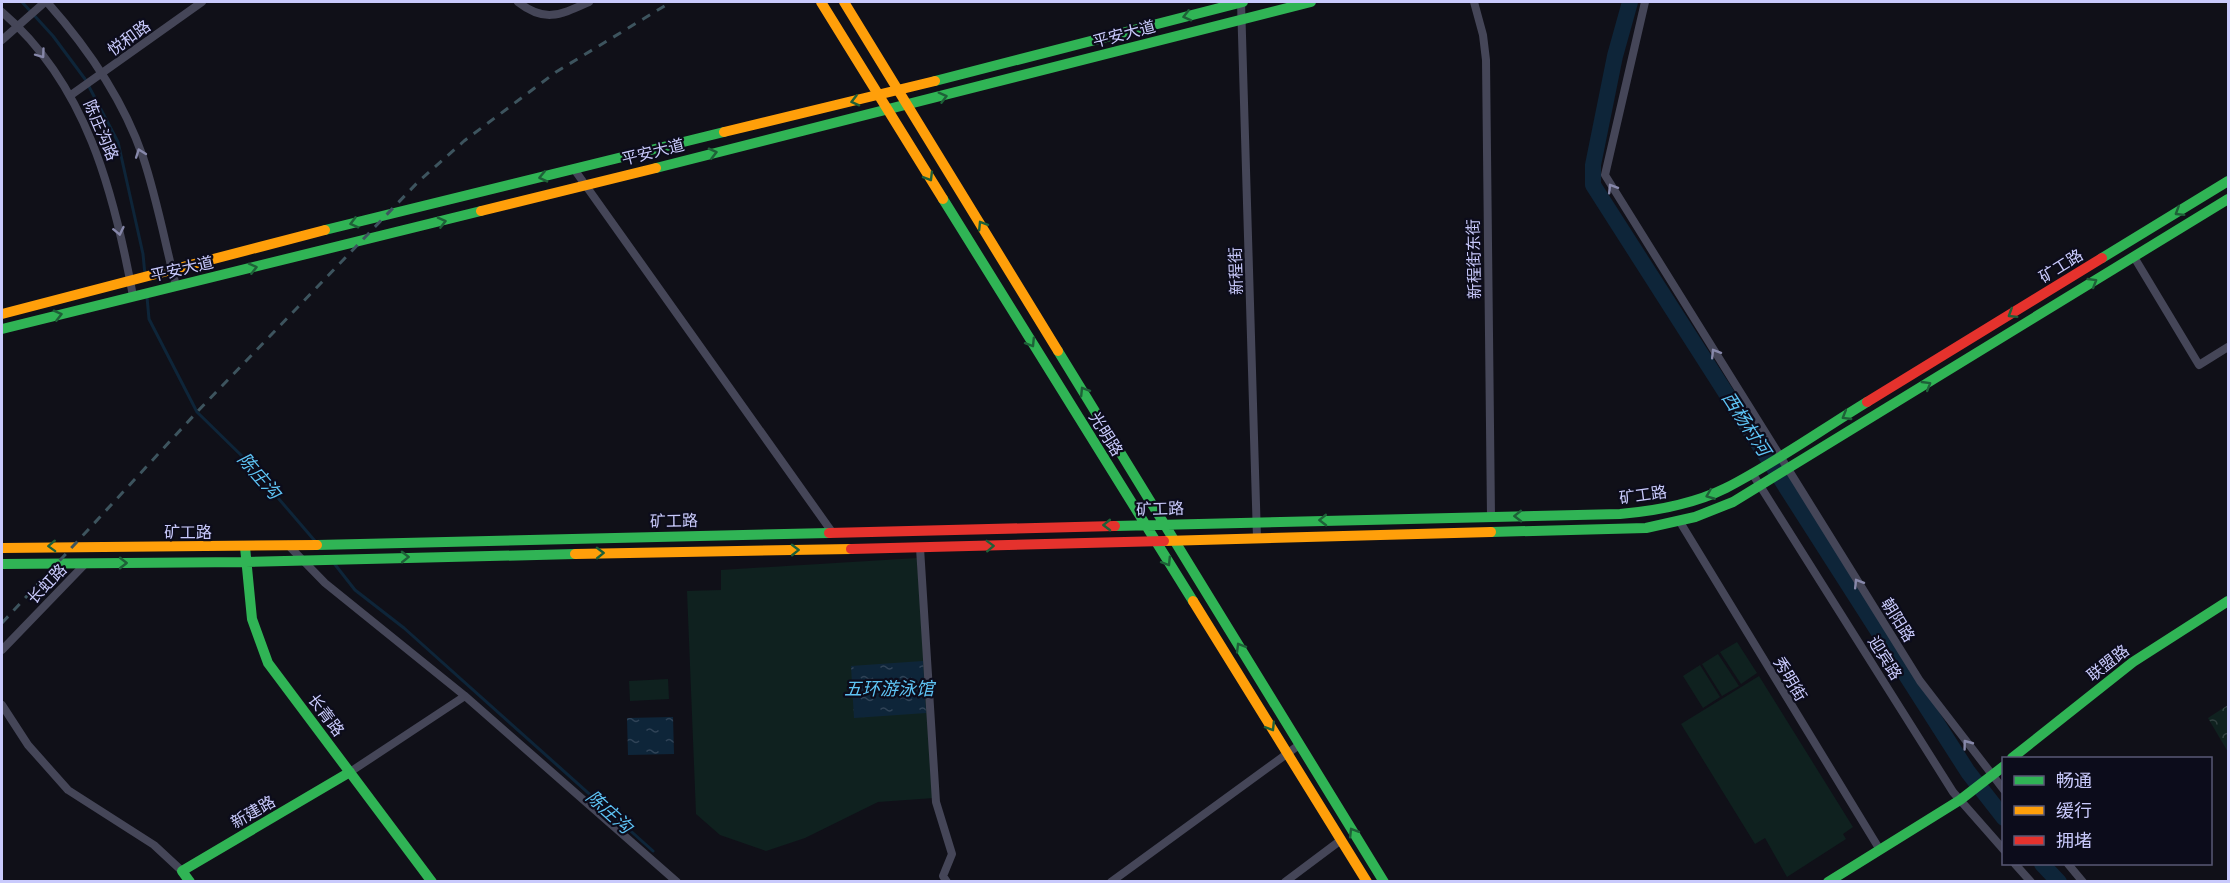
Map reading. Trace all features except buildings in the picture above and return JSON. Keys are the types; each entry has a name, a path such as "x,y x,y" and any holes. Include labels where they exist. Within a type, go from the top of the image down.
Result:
{"main road":[{"name":"光明路","path":"821,2 1367,882"},
{"name":"光明路","path":"844,2 1384,882"},
{"name":"平安大道","path":"2,314 431,203 879,95 1242,2"},
{"name":"平安大道","path":"2,329 909,106 1311,2"},
{"name":"矿工路","path":"2,548 336,545 1165,523 1620,514 1659,510 1704,497 1757,470 2229,181"},
{"name":"矿工路","path":"2,564 246,562 346,558 920,548 1618,530 1680,522 1734,502 2229,199"},
{"name":"长青路","path":"245,547 252,619 268,663 432,882"},
{"name":"联盟路","path":"2014,757 2133,662 2229,601"},
{"path":"1828,882 1963,798 2002,767"},
{"name":"新建路","path":"182,871 350,772"},
{"path":"182,871 190,882"}],"street":[{"name":"陈庄沟路","path":"45,2 101,74 142,156 172,287"},
{"path":"2,40 45,2"},
{"name":"悦和路","path":"74,92 202,2"},
{"path":"518,2 538,14 551,16 589,2"},
{"name":"新程街","path":"1242,2 1257,538"},
{"name":"新程街东街","path":"1474,2 1484,35 1486,60 1491,517"},
{"name":"朝阳路","path":"1645,2 1605,175 1920,681 1989,777 2002,788"},
{"name":"陈庄沟路","path":"2,12 20,23 74,92 109,183 138,295"},
{"path":"574,169 832,532"},
{"path":"2134,257 2199,365 2229,347"},
{"name":"迎宾路","path":"1757,470 1963,798 2002,847"},
{"name":"秀明街","path":"1680,522 1880,850"},
{"path":"288,545 306,559 325,583 465,696 677,882"},
{"path":"920,548 936,802 952,854 943,876 947,882"},
{"name":"长虹路","path":"2,650 86,563"},
{"path":"350,772 465,696"},
{"path":"2,705 28,745 68,790 154,845 182,871"},
{"path":"1111,882 1299,745"},
{"path":"1285,882 1341,840"},
{"path":"2016,865 2031,882"},
{"path":"2069,865 2083,882"}],"green space":[{"path":"917,558 934,798 878,802 805,838 766,851 720,835 696,814 687,591 721,590 721,570"},
{"path":"1737,642 1757,673 1741,684 1720,652"},
{"path":"1718,654 1739,686 1722,696 1702,664"},
{"path":"1700,665 1720,697 1703,708 1683,676"},
{"path":"1759,676 1853,827 1843,834 1846,839 1787,877 1765,838 1755,844 1681,724"},
{"path":"668,679 669,699 630,701 629,681"},
{"path":"2228,705 2228,752 2208,718"}],"water":[{"name":"五环游泳馆","path":"923,661 926,713 854,718 851,666"},
{"path":"673,717 674,754 628,755 627,718"}],"waterway":[{"name":"陈庄沟","path":"22,2 53,36 85,79 118,142 143,254 145,275"},
{"name":"西杨村河","path":"1630,2 1615,56 1593,165 1593,185 1968,772 2002,815"},
{"name":"陈庄沟","path":"147,297 149,319 197,412 242,456 315,541"},
{"name":"陈庄沟","path":"333,562 355,590 404,628 653,851"},
{"name":"西杨村河","path":"2043,865 2059,882"}],"railway":[{"path":"2,623 197,412 418,182 464,141 556,72 671,2"}],"traffic: fast":[{"path":"935,81 1243,2"},
{"path":"656,168 1311,2"},
{"path":"325,230 724,132"},
{"path":"2102,258 2228,181"},
{"path":"943,199 1193,601"},
{"path":"1491,532 1646,528 1695,517 1733,502 2228,199"},
{"path":"2,329 481,211"},
{"path":"1058,351 1384,882"},
{"path":"1115,526 1620,514 1660,509 1714,494 1726,488 1867,402"},
{"path":"317,545 829,533"},
{"path":"245,547 252,619 268,663 432,882"},
{"path":"2,564 246,562 575,554"},
{"path":"2013,757 2133,662 2228,601"},
{"path":"1828,882 1960,800 2002,768"},
{"path":"190,882 182,871 350,772"}],"traffic: slow":[{"path":"821,2 943,199"},
{"path":"844,2 1058,351"},
{"path":"724,132 935,81"},
{"path":"481,211 656,168"},
{"path":"2,314 325,230"},
{"path":"1164,541 1491,532"},
{"path":"2,548 317,545"},
{"path":"575,554 851,549"},
{"path":"1193,601 1367,882"}],"traffic: jam":[{"path":"1867,402 2102,258"},
{"path":"829,533 1115,526"},
{"path":"851,549 1164,541"}]}
